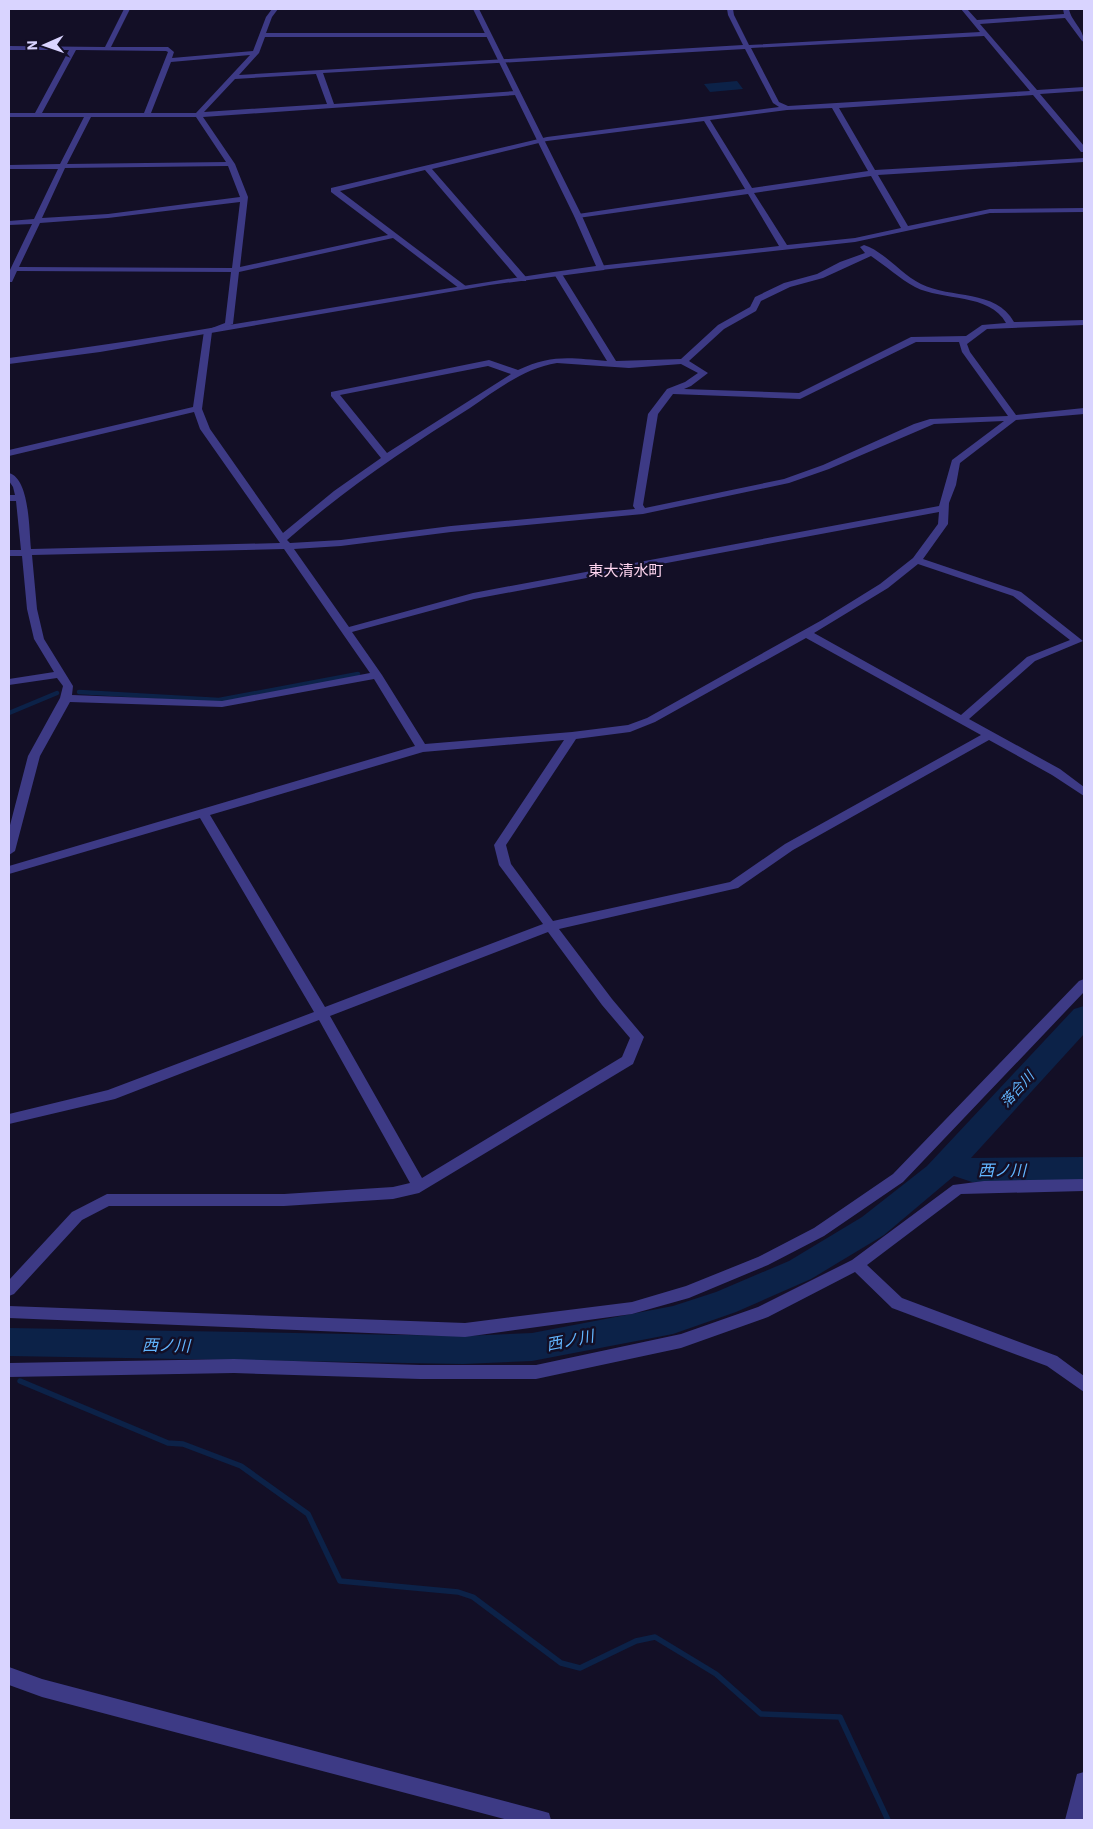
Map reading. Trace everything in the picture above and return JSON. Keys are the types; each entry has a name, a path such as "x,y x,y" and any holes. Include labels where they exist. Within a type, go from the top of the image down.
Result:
{"street":[{"path":"107,49 127,9"},
{"path":"198,115 256,53 269,17 275,9"},
{"path":"476,9 578,216 601,268"},
{"path":"730,9 731,16 776,102 787,108"},
{"path":"964,9 1084,150"},
{"path":"974,22 1066,12 1084,40"},
{"path":"263,34 488,35"},
{"path":"234,78 500,60 985,34"},
{"path":"9,48 168,49 172,52 147,114"},
{"path":"37,115 73,49"},
{"path":"168,60 256,53"},
{"path":"319,72 331,106"},
{"path":"463,287 334,190 541,140 787,108 1084,89"},
{"path":"9,115 198,115 516,93"},
{"path":"834,106 906,230"},
{"path":"9,280 62,167 89,115"},
{"path":"198,115 231,164 244,199 229,324 208,331"},
{"path":"706,120 784,248"},
{"path":"578,216 872,174 1084,160"},
{"path":"9,167 231,164"},
{"path":"426,167 524,279"},
{"path":"9,223 108,216 244,199"},
{"path":"9,361 40,358 208,331 463,287 601,268 855,240 990,211 1084,210"},
{"path":"14,269 236,270 393,236"},
{"path":"855,240 920,286 991,304 1006,315 1012,326"},
{"path":"683,361 721,327 753,309 758,300 787,284 820,276 842,264 868,255 870,252"},
{"path":"558,274 613,364"},
{"path":"1014,418 966,352 962,342 985,328 1084,322"},
{"path":"208,331 197,409 205,429 377,675 422,748"},
{"path":"670,391 800,396 914,339 967,339"},
{"path":"285,542 320,505 385,457 518,373 540,363 557,360 629,366 683,361 704,373 688,384 670,391 653,414 638,506 643,511"},
{"path":"385,457 334,394 489,363 518,373"},
{"path":"9,452 197,409"},
{"path":"9,553 285,542 643,511 786,481 826,468 917,426 933,421 1014,418 1084,411"},
{"path":"9,870 204,814 422,748 572,736 630,728 651,720 807,634 884,586 917,560 943,524 944,508 958,458 988,440 1014,418"},
{"path":"9,476 18,486 21,498 28,553 32,609 39,639 68,686 66,698 34,756 9,852"},
{"path":"9,498 21,498"},
{"path":"345,631 466,598 944,508"},
{"path":"917,560 1017,594 1078,641 1031,659 962,720"},
{"path":"807,634 1056,772 1084,792"},
{"path":"9,682 60,674"},
{"path":"66,698 222,704 377,675"},
{"path":"9,1118 110,1095 323,1015 551,926 734,885 788,847 989,735"},
{"path":"9,1290 77,1216 107,1200 284,1200 393,1193 419,1187 628,1060 637,1037 608,1002 505,865 500,845 572,736"},
{"path":"204,814 323,1015 419,1187"},
{"path":"9,1312 465,1330 632,1308 689,1292 763,1260 819,1232 898,1178 1084,984"},
{"path":"9,1370 234,1366 420,1372 536,1372 671,1343 719,1329 763,1312 857,1264 958,1189 1084,1185"},
{"path":"857,1264 897,1303 1052,1361 1084,1385"},
{"path":"9,1676 61,1693 542,1820"},
{"path":"1074,1820 1084,1781"}],"water":[{"path":"737,81 743,89 710,92 704,84"}],"waterway":[{"path":"79,692 219,700 358,674"},
{"path":"9,713 57,693"},
{"name":"西ノ川","path":"9,1342 463,1350 532,1347 673,1320 725,1303 800,1270 873,1226 938,1174 1084,1016"},
{"name":"西ノ川","path":"950,1163 972,1170 1084,1169"},
{"path":"20,1381 168,1443 183,1444 241,1466 308,1514 340,1581 458,1592 473,1597 561,1663 580,1668 636,1641 655,1637 716,1674 761,1714 840,1717 888,1820"}],"district":[{"name":"東大清水町","path":"626,570"}],"water label":[{"name":"落合川","path":"1017,1089"}]}
